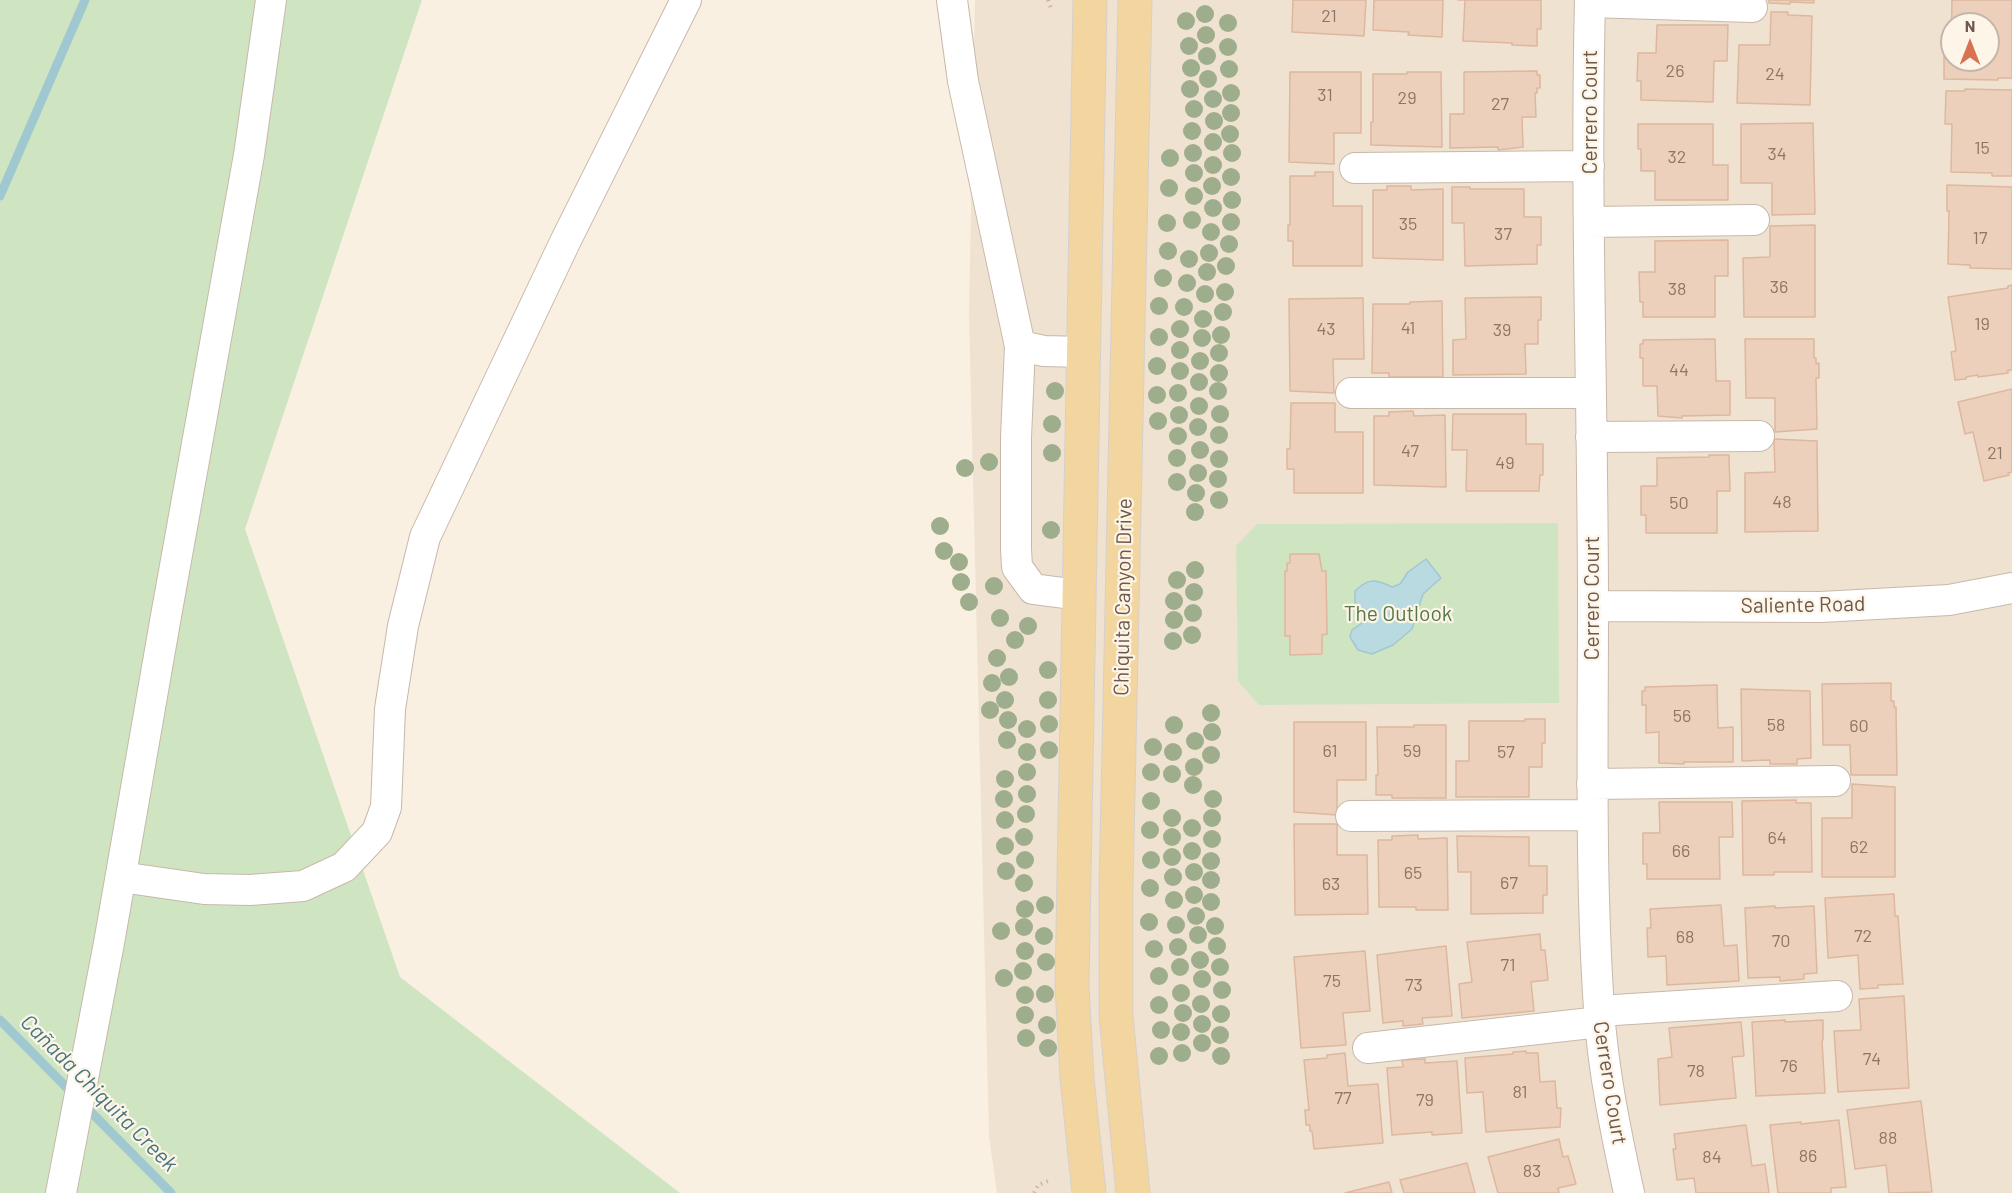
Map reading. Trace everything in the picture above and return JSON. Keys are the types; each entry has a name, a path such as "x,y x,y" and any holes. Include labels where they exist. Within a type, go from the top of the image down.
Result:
{"main road":[{"name":"Chiquita Canyon Drive","path":"1089,1193 1077,1078 1072,986 1090,0"},
{"name":"Chiquita Canyon Drive","path":"1133,1193 1116,1016 1116,888 1134,131 1135,0"}],"street":[{"path":"61,1193 121,877 249,155 271,0"},
{"path":"121,877 204,889 250,890 303,886 344,867 377,832 386,807 392,697 403,626 424,537 566,240 686,0"},
{"path":"952,0 963,81 1020,346 1016,437 1017,567 1033,589 1079,595"},
{"path":"1590,1 1752,7"},
{"name":"Cerrero Court","path":"1590,1 1592,815 1599,1016 1612,1113 1629,1193"},
{"path":"1355,168 1589,166"},
{"path":"1590,222 1754,220"},
{"path":"1020,346 1044,351 1083,352"},
{"path":"1351,393 1591,393"},
{"path":"1591,436 1759,435"},
{"name":"Saliente Road","path":"1593,606 1821,607 1949,600 2012,588"},
{"path":"1592,784 1835,781"},
{"path":"1351,816 1592,815"},
{"path":"1368,1048 1599,1016 1837,996"}],"path":[{"path":"1048,0 1051,8"},
{"path":"1034,1193 1038,1185 1047,1181"}],"shaded area":[{"path":"975,0 2012,0 2012,1193 997,1193 989,1136 969,315"}],"green space":[{"path":"0,0 422,0 245,529 400,977 680,1193 0,1193"},
{"name":"The Outlook","path":"1558,523 1559,703 1259,705 1238,681 1236,546 1257,524"}],"water":[{"path":"1426,559 1441,578 1423,594 1412,629 1393,645 1372,654 1358,650 1350,637 1352,630 1372,616 1365,609 1355,608 1355,591 1372,581 1392,587 1400,584 1408,572"}],"building":[{"path":"1293,0 1366,0 1364,36 1292,32"},
{"path":"1374,0 1443,0 1442,37 1373,30"},
{"path":"1465,0 1541,0 1541,29 1537,29 1537,46 1463,41"},
{"path":"1769,0 1814,0 1814,3 1769,3"},
{"path":"1952,0 2012,0 2012,78 1944,79 1944,72 2000,72 2000,12 1952,12"},
{"path":"1771,12 1812,16 1810,105 1737,103 1739,45 1770,45"},
{"path":"1657,25 1728,25 1727,61 1714,61 1713,102 1641,100 1641,81 1637,81 1638,53 1656,53"},
{"path":"1537,71 1537,75 1540,75 1540,88 1537,88 1537,93 1535,93 1536,117 1522,117 1523,147 1498,150 1498,147 1450,148 1450,114 1464,114 1464,72"},
{"path":"1290,72 1361,72 1361,133 1334,133 1334,164 1289,162"},
{"path":"1407,72 1441,72 1442,147 1371,145 1373,74 1407,74"},
{"path":"1965,89 2012,90 2012,176 1951,172 1952,124 1945,124 1946,91 1965,91"},
{"path":"1813,123 1815,214 1772,215 1772,183 1741,183 1741,124"},
{"path":"1638,124 1713,124 1713,165 1728,165 1728,200 1655,200 1655,171 1641,171"},
{"path":"1315,172 1333,172 1333,206 1362,206 1362,266 1293,266 1293,241 1288,241 1290,176 1315,176"},
{"path":"1947,185 2012,187 2012,269 1970,268 1970,265 1948,264"},
{"path":"1387,186 1411,186 1411,190 1443,189 1443,260 1373,258 1373,190 1387,190"},
{"path":"1452,187 1524,189 1524,217 1541,217 1541,245 1537,245 1537,264 1465,266 1464,223 1452,223"},
{"path":"1815,225 1815,317 1744,317 1743,258 1770,257 1770,226"},
{"path":"1728,240 1728,276 1715,276 1715,317 1643,317 1639,272 1655,272 1655,241"},
{"path":"2012,285 2012,370 2008,370 2008,373 1978,377 1978,375 1955,380 1951,352 1956,351 1948,297 2008,288"},
{"path":"1541,297 1538,344 1525,344 1526,374 1453,375 1453,340 1466,339 1465,298"},
{"path":"1363,298 1364,359 1333,359 1334,393 1290,391 1289,299"},
{"path":"1442,301 1443,377 1389,377 1389,373 1372,373 1373,304"},
{"path":"1715,339 1716,381 1730,381 1730,415 1682,416 1682,418 1658,416 1657,386 1643,386 1643,358 1640,358 1640,344 1643,344 1643,340"},
{"path":"1745,339 1814,339 1814,358 1816,358 1816,364 1819,363 1819,378 1816,378 1817,429 1775,432 1775,398 1746,398"},
{"path":"2012,389 2012,472 2008,473 2009,475 1984,481 1973,432 1965,434 1958,402"},
{"path":"1291,403 1335,403 1335,432 1363,432 1363,493 1294,493 1294,469 1287,469"},
{"path":"1413,411 1414,416 1445,415 1446,487 1374,485 1374,416 1389,416 1389,412"},
{"path":"1453,414 1526,414 1526,444 1543,444 1543,475 1540,475 1539,491 1466,491 1467,450 1452,450"},
{"path":"1774,439 1817,441 1818,531 1745,532 1745,473 1775,472"},
{"path":"1709,455 1729,455 1730,491 1717,491 1717,533 1646,533 1646,515 1641,515 1641,486 1657,486 1657,458 1709,457"},
{"path":"1290,554 1319,554 1322,571 1326,571 1327,634 1322,635 1322,654 1290,655 1290,636 1285,636 1285,571 1287,571 1287,563 1290,563"},
{"path":"1891,683 1891,701 1894,701 1894,707 1896,707 1897,775 1851,775 1850,745 1823,745 1822,684"},
{"path":"1717,685 1718,728 1733,727 1733,762 1659,763 1659,732 1646,733 1646,705 1642,705 1642,691 1645,691 1645,687"},
{"path":"1741,689 1810,691 1811,758 1797,759 1797,764 1770,764 1770,760 1742,761"},
{"path":"1525,719 1545,719 1542,767 1529,767 1529,797 1456,797 1456,761 1469,761 1469,721 1525,721"},
{"path":"1294,722 1366,722 1366,780 1337,780 1337,815 1294,812"},
{"path":"1414,725 1446,725 1446,798 1392,798 1392,795 1376,795 1377,727 1414,727"},
{"path":"1852,784 1895,787 1895,877 1822,877 1822,818 1852,818"},
{"path":"1796,800 1796,803 1811,803 1812,872 1743,875 1742,801"},
{"path":"1659,802 1732,802 1733,837 1719,837 1720,879 1647,879 1647,864 1643,864 1643,833 1660,833"},
{"path":"1294,824 1337,824 1337,855 1367,855 1368,914 1295,915"},
{"path":"1418,835 1418,839 1447,838 1448,910 1379,907 1378,840 1392,840 1392,836"},
{"path":"1457,836 1529,837 1529,866 1547,866 1547,895 1543,895 1543,913 1471,914 1471,872 1458,872"},
{"path":"1894,894 1903,984 1878,985 1878,988 1860,989 1858,955 1828,958 1825,898"},
{"path":"1721,905 1724,946 1737,945 1739,981 1667,985 1666,956 1648,957 1647,928 1651,928 1650,909"},
{"path":"1775,906 1775,908 1814,906 1817,973 1804,974 1804,979 1780,981 1780,977 1748,978 1745,908"},
{"path":"1540,934 1541,950 1545,950 1548,980 1531,982 1534,1011 1462,1018 1459,984 1472,982 1467,942"},
{"path":"1446,946 1452,1016 1422,1018 1423,1024 1403,1026 1403,1021 1383,1023 1377,955"},
{"path":"1365,951 1370,1011 1343,1013 1346,1045 1301,1048 1294,957"},
{"path":"1904,996 1909,1088 1838,1092 1834,1031 1861,1030 1859,999"},
{"path":"1785,1020 1785,1022 1823,1020 1825,1093 1756,1096 1752,1022"},
{"path":"1741,1022 1744,1056 1732,1057 1736,1098 1660,1105 1658,1059 1672,1057 1669,1028"},
{"path":"1526,1051 1526,1053 1538,1053 1540,1082 1555,1081 1557,1108 1561,1108 1560,1127 1486,1132 1483,1092 1467,1093 1465,1058"},
{"path":"1345,1053 1348,1086 1378,1084 1383,1143 1314,1149 1310,1125 1306,1125 1305,1110 1309,1110 1304,1060 1327,1058 1327,1055"},
{"path":"1425,1059 1425,1063 1457,1061 1462,1133 1432,1135 1432,1132 1392,1135 1387,1068 1403,1067 1402,1060"},
{"path":"1921,1101 1932,1192 1889,1193 1886,1165 1855,1169 1847,1110"},
{"path":"1839,1120 1846,1187 1831,1188 1831,1193 1778,1193 1770,1125"},
{"path":"1746,1125 1752,1166 1765,1164 1769,1193 1696,1193 1694,1178 1677,1180 1673,1149 1676,1149 1674,1134"},
{"path":"1559,1139 1563,1157 1568,1156 1576,1184 1558,1188 1559,1193 1498,1193 1488,1157"},
{"path":"1467,1163 1475,1193 1404,1193 1400,1180"},
{"path":"1389,1182 1392,1193 1345,1193"}],"waterway":[{"name":"Cañada Chiquita Creek","path":"0,196 85,0"},
{"name":"Cañada Chiquita Creek","path":"0,1020 74,1095"},
{"name":"Cañada Chiquita Creek","path":"84,1105 171,1193"}]}
